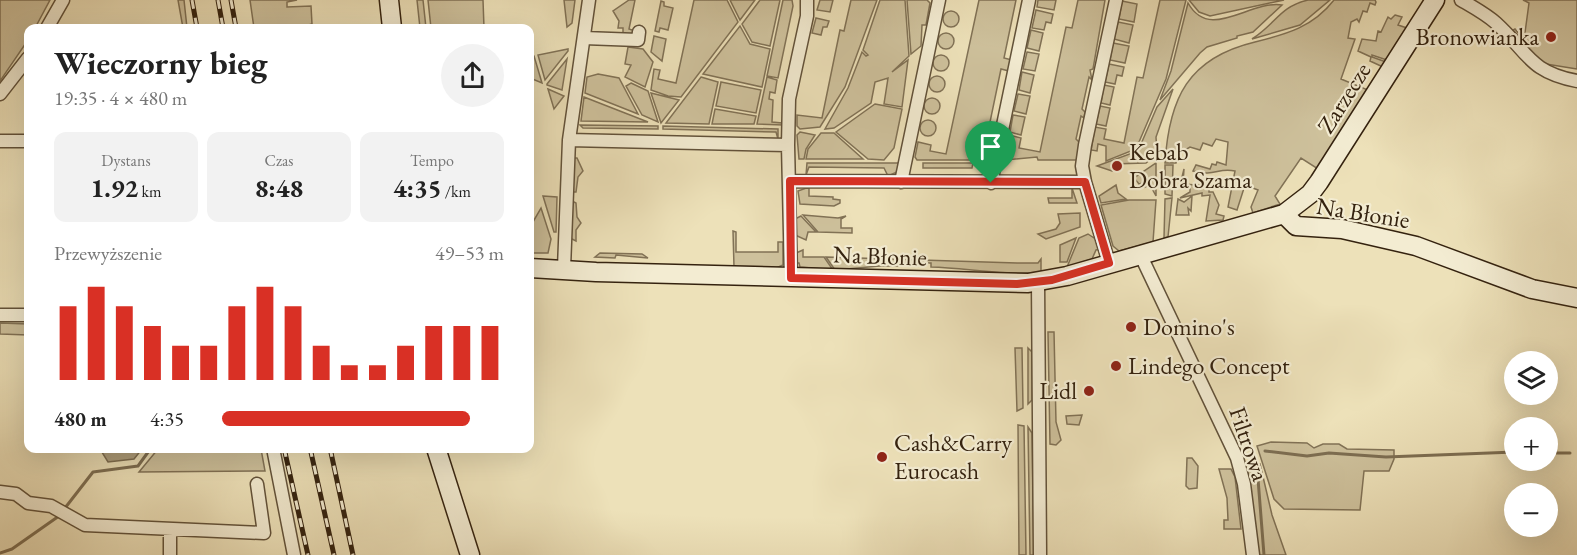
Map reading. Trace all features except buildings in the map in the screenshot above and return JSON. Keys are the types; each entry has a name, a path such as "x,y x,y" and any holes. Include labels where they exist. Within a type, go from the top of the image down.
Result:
{"street":[{"path":"49,24 63,0"},
{"path":"389,0 392,24"},
{"path":"564,268 569,140 589,0"},
{"path":"791,278 788,107 807,16 807,0"},
{"path":"901,182 939,0"},
{"path":"991,183 1029,0"},
{"path":"1109,263 1082,166 1084,145 1116,0"},
{"name":"Zarzecze","path":"1284,214 1310,194 1319,182 1435,0"},
{"path":"1461,0 1497,24 1522,54 1540,70 1577,81"},
{"path":"584,38 638,40 639,32"},
{"path":"0,94 24,63"},
{"path":"569,140 788,145"},
{"path":"0,141 24,141"},
{"path":"790,181 1085,182"},
{"name":"Na Błonie","path":"534,268 564,268 596,272 998,284 1038,282 1284,214 1296,226 1342,229 1416,246 1532,289 1577,298"},
{"name":"Filtrowa","path":"1140,254 1237,458 1244,484 1253,555"},
{"path":"1038,282 1040,555"},
{"path":"0,315 24,315"},
{"path":"274,453 294,555"},
{"path":"438,453 470,555"},
{"path":"0,492 16,494 28,503 51,506 85,525 264,533 256,484"},
{"path":"170,530 170,555"}],"shaded area":[{"path":"0,0 50,0 37,24 24,24 24,46 0,81"},
{"path":"178,0 184,0 187,24 182,24"},
{"path":"250,0 297,0 287,2 287,7 311,6 312,24 253,24"},
{"path":"417,0 423,0 426,24 420,24"},
{"path":"428,0 483,0 484,24 431,24"},
{"path":"564,0 575,0 572,23 567,27"},
{"path":"629,0 635,0 629,29 635,31 628,36 623,34 623,28 618,28 619,21 613,11"},
{"path":"694,0 727,0 738,22 681,97 668,96 651,90 654,69 660,70 658,79 676,83"},
{"path":"730,0 755,0 740,20"},
{"path":"760,0 780,0 770,46 752,42 742,24"},
{"path":"783,0 792,0 793,6 778,78 767,76"},
{"path":"820,0 833,0 830,12 817,10"},
{"path":"851,0 877,0 845,87 820,127 800,129 797,126 797,115 822,118 840,30 844,31"},
{"path":"880,0 905,0 909,56 892,72 908,60 902,107 884,104 888,78 875,82 871,103 834,128 825,129 848,88 862,52 868,55 863,50"},
{"path":"907,0 927,0 930,3 926,25 922,25 921,46 911,54"},
{"path":"979,0 1016,0 1004,58 1012,60 1009,71 1001,69 990,122 998,125 996,135 987,133 989,128 981,126 977,139 986,141 987,136 995,138 990,160 917,160 915,157 918,142 931,145 930,151 946,154"},
{"path":"1038,0 1056,0 1054,10 1037,7"},
{"path":"1078,0 1105,0 1093,69 1090,70 1092,80 1089,77 1082,109 1085,112 1084,118 1081,116 1076,139 1082,145 1078,160 1038,160 1037,157 1006,160 1009,135 1021,138 1019,148 1040,152 1066,27 1072,28"},
{"path":"1160,0 1186,0 1166,79 1136,149 1106,161 1106,146 1098,144 1097,151 1091,150 1095,127 1106,129 1104,139 1124,143 1137,77 1143,78"},
{"path":"1189,0 1284,0 1210,16 1199,12"},
{"path":"1308,0 1330,0 1300,25 1252,39 1284,11"},
{"path":"1334,0 1375,0 1376,2 1375,5 1370,3 1367,12 1363,11 1359,22 1357,19 1351,22 1348,38 1355,39 1341,79 1368,90 1318,169 1301,158 1275,196 1280,204 1253,213 1251,207 1258,190 1245,185 1237,210 1228,207 1235,171 1200,173 1193,171 1196,165 1210,169 1212,164 1216,165 1217,162 1226,165 1228,142 1216,139 1212,146 1203,143 1200,150 1190,147 1180,153 1176,163 1165,163 1171,119 1186,84 1198,70 1232,49 1299,28 1317,17"},
{"name":"Bronowianka","path":"1523,0 1577,0 1577,69 1546,64 1534,55 1513,30 1515,29 1524,40 1529,3"},
{"path":"661,1 664,2 664,6 673,8 668,30 660,28 659,32 655,31"},
{"path":"1122,1 1137,4 1134,22 1119,19"},
{"path":"1188,3 1197,14 1207,19 1231,17 1256,8 1282,5 1253,32 1207,47 1160,100 1171,71"},
{"path":"1036,10 1053,14 1051,23 1046,22 1044,30 1032,28"},
{"path":"951,11 959,19 951,27 943,19"},
{"path":"1395,15 1402,17 1398,25 1407,28 1387,60 1372,55 1386,62 1383,67 1370,61 1371,57 1358,51 1362,39 1376,41 1378,31 1381,32 1388,17 1391,19"},
{"path":"816,18 829,21 827,27 823,27 821,35 812,33"},
{"path":"1118,22 1133,25 1129,43 1114,39"},
{"path":"740,26 750,44 770,49 762,87 703,74"},
{"path":"1031,30 1043,33 1039,51 1027,48"},
{"path":"946,33 954,41 946,49 938,41"},
{"path":"654,36 666,39 662,61 651,52"},
{"path":"1113,43 1129,46 1125,63 1110,60"},
{"path":"628,47 643,49 653,62 645,87 625,77 631,65 625,64"},
{"path":"568,49 568,51 545,80 538,55"},
{"path":"1027,52 1039,54 1035,71 1023,69"},
{"path":"941,55 949,63 941,71 933,63"},
{"path":"534,56 542,83 534,80"},
{"path":"567,59 562,90 547,85 547,84"},
{"path":"1109,64 1124,67 1122,76 1117,75 1115,84 1105,82"},
{"path":"1022,72 1034,75 1030,93 1019,90"},
{"path":"598,74 619,78 638,114 585,93 587,77"},
{"path":"937,76 945,84 937,92 929,84"},
{"path":"701,77 718,82 709,124 666,123"},
{"path":"767,77 777,80 775,93 770,92 769,99 773,100 772,122 783,125 757,124"},
{"path":"721,82 761,90 756,113 716,106"},
{"path":"631,83 648,91 658,122 642,115 626,86"},
{"path":"1104,85 1114,87 1110,105 1101,103"},
{"path":"548,89 564,96 554,109"},
{"path":"1173,89 1156,137 1157,154 1146,163 1112,164 1112,171 1097,166 1138,151 1157,107"},
{"path":"651,93 679,100 661,123"},
{"path":"1018,94 1030,96 1026,114 1014,111"},
{"path":"584,97 648,122 581,121"},
{"path":"932,98 940,106 932,114 924,106"},
{"path":"875,104 902,109 894,148 884,160 868,159 836,132"},
{"path":"1100,106 1110,108 1106,126 1096,124"},
{"path":"715,109 756,116 754,124 712,124"},
{"path":"1013,115 1025,117 1021,135 1010,132"},
{"path":"928,120 936,128 928,136 920,128"},
{"path":"580,125 658,126 658,129 583,128"},
{"path":"663,126 778,129 778,139 776,132 663,129"},
{"path":"800,132 815,135 806,149 804,159 799,159 797,135"},
{"path":"821,133 834,133 863,159 806,159 808,149"},
{"path":"573,158 577,158 583,171 578,177 576,192 572,192"},
{"path":"807,163 900,163 897,172 888,176 884,168 809,167 806,175"},
{"path":"923,163 973,163 972,168 923,168"},
{"path":"1156,163 1156,196 1150,185 1145,187 1146,182 1139,184 1134,178"},
{"path":"1165,165 1173,165 1172,196 1165,194"},
{"path":"1184,169 1183,184 1209,186 1209,192 1213,192 1219,205 1216,214 1224,216 1223,220 1206,221 1210,195 1202,196 1202,193 1180,198 1190,192 1190,188 1180,185"},
{"path":"1116,185 1118,193 1126,199 1101,203 1099,196"},
{"path":"809,187 809,196 833,197 833,199 840,200 840,203 834,206 800,204 798,191"},
{"path":"1072,188 1077,203 1049,203 1048,198 1072,198"},
{"path":"543,196 557,197 556,232 554,232"},
{"path":"1192,196 1191,211 1188,208 1189,215 1176,215 1178,199 1184,202"},
{"path":"1172,198 1168,237 1164,238 1165,199"},
{"path":"1129,200 1156,200 1153,242 1119,251 1113,246 1101,205"},
{"path":"572,201 576,203 577,217 581,223 576,230 576,241 570,238"},
{"path":"541,208 551,239 548,253 534,253 534,220"},
{"path":"1080,213 1080,227 1046,239 1038,234 1056,229 1060,223 1058,214"},
{"path":"803,215 838,218 846,216 841,219 841,228 852,228 852,233 818,232"},
{"path":"801,216 816,232 808,232 806,240 795,235 795,219"},
{"path":"733,231 736,232 736,252 778,252 778,242 783,242 783,265 776,268 734,267"},
{"path":"1088,234 1097,240 1100,249 1096,250 1092,259 1067,267 1079,238"},
{"path":"1076,238 1067,262 1060,262 1060,245"},
{"path":"803,250 803,257 824,257 833,270 800,267 799,263 795,263 796,253"},
{"path":"600,253 642,254 648,258 616,255 615,258 595,257"},
{"path":"826,257 1017,263 1038,263 1041,259 1041,272 1000,272 931,267 931,263 917,263 916,266 835,270"},
{"path":"0,323 24,324 24,335 0,334"},
{"path":"1048,332 1054,332 1056,422 1061,440 1056,445 1050,444"},
{"path":"1015,348 1022,348 1023,408 1017,411"},
{"path":"1028,348 1032,352 1032,400 1028,404"},
{"path":"1082,415 1079,425 1067,424 1066,416"},
{"path":"1018,425 1024,426 1026,555 1019,555"},
{"path":"1028,427 1032,433 1034,555 1030,555"},
{"path":"1271,442 1307,443 1314,448 1323,444 1339,444 1347,449 1394,450 1394,459 1389,471 1364,471 1360,510 1284,509 1274,499 1257,446"},
{"path":"102,453 139,453 134,459 108,462"},
{"path":"155,453 262,453 265,471 139,472"},
{"path":"1187,458 1192,458 1198,466 1197,488 1189,489 1186,486"},
{"path":"1253,463 1260,464 1272,515 1286,555 1256,555 1247,471"},
{"path":"1219,469 1231,469 1235,477 1241,529 1224,529 1224,520 1228,520 1227,498"}],"waterway":[{"path":"1265,451 1307,456 1329,453 1386,457 1504,452"},
{"path":"65,508 93,472 138,466 147,453"},
{"path":"1558,453 1570,453"},
{"path":"1257,466 1264,555"},
{"path":"0,553 12,549 59,516"}],"railway":[{"path":"192,0 196,24"},
{"path":"218,0 222,24"},
{"path":"231,0 235,24"},
{"path":"285,453 308,555"},
{"path":"311,453 334,555"},
{"path":"331,453 353,555"}],"place":[{"name":"Bronowianka","path":"1551,37"},
{"name":"Kebab Dobra Szama","path":"1117,166"},
{"name":"Domino's","path":"1131,327"},
{"name":"Lindego Concept","path":"1116,366"},
{"name":"Lidl","path":"1089,391"},
{"name":"Cash&Carry Eurocash","path":"882,457"}],"route":[{"path":"790,181 991,183 1085,182 1109,263 1052,280 1017,284 791,278 790,181"}]}
